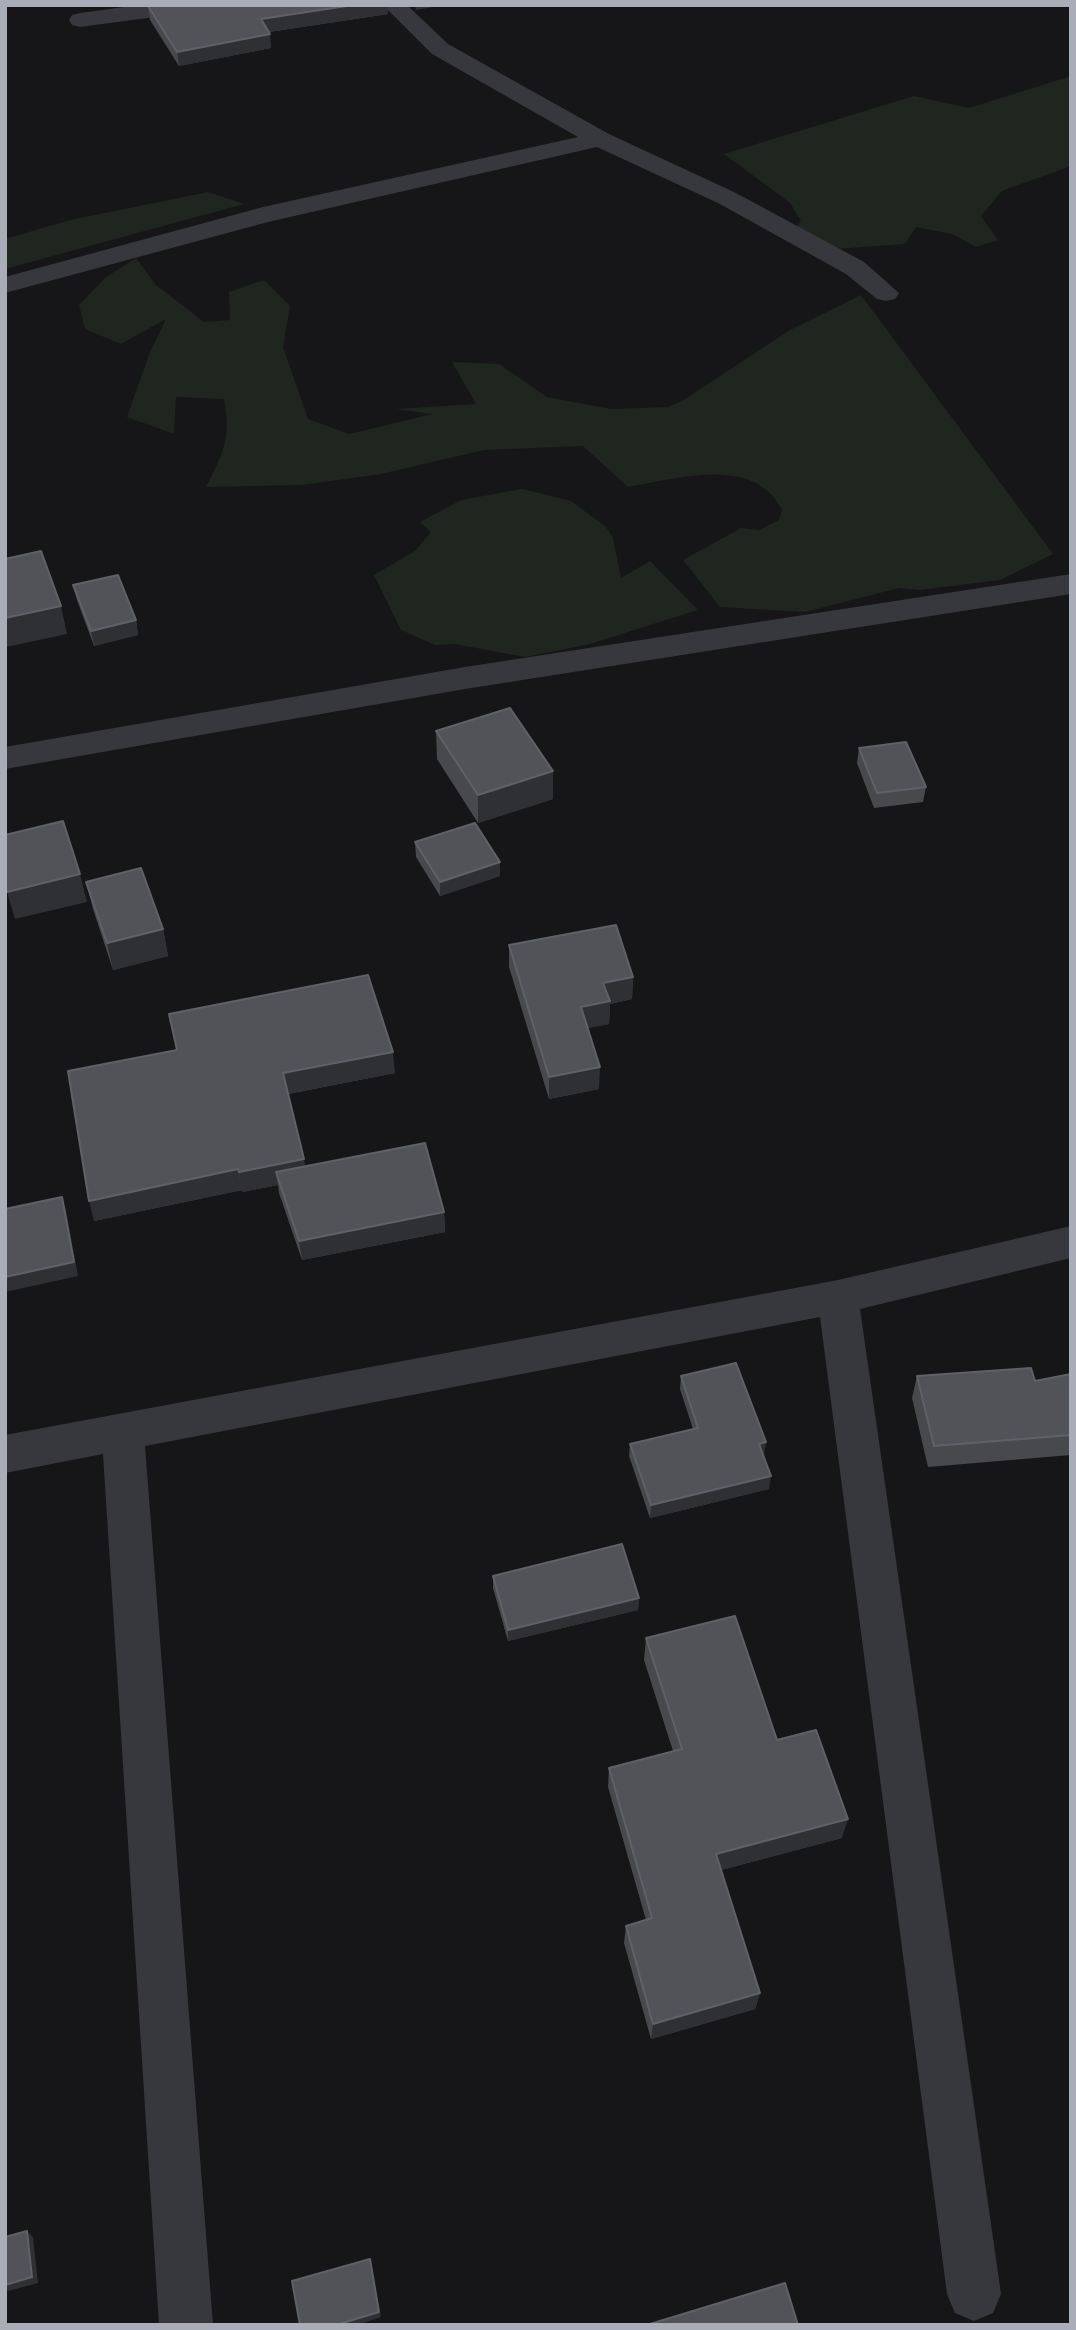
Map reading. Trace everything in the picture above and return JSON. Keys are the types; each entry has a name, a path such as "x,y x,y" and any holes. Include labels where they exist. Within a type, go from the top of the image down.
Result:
{"street":[{"path":"80,20 192,5"},
{"path":"394,5 440,49 600,139 727,198 855,268 887,293"},
{"path":"5,285 263,215 600,139"},
{"path":"5,758 465,678 1071,584"},
{"path":"5,1454 838,1297 1071,1242"},
{"path":"838,1297 974,2294"},
{"path":"123,1432 186,2325"}],"shaded area":[{"path":"1071,76 1071,166 1002,191 981,216 998,240 976,247 952,234 916,227 905,244 823,250 792,232 801,221 790,203 724,154 914,96 969,108"},
{"path":"208,192 244,204 5,269 5,239 70,220"},
{"path":"136,258 156,285 204,322 230,320 229,292 264,280 290,306 283,347 308,419 349,434 432,414 396,409 476,404 452,362 499,364 547,397 611,409 668,407 682,401 790,330 861,295 1053,554 1000,580 920,590 899,588 805,612 720,607 683,560 741,528 759,530 779,520 782,510 769,493 753,482 734,476 690,476 628,487 583,446 484,450 381,474 302,485 206,487 224,445 227,425 224,399 176,397 174,434 127,417 150,352 166,319 121,344 85,329 79,305 106,277"},
{"path":"522,489 571,501 606,527 613,538 621,578 650,561 698,610 590,644 525,657 455,644 435,645 401,630 374,575 415,551 431,532 420,522 461,500"}],"building":[{"path":"353,5 261,19 270,34 177,52 148,6"},
{"path":"41,551 61,606 5,618 5,559"},
{"path":"118,575 136,620 91,631 73,585"},
{"path":"510,708 553,771 478,795 436,731"},
{"path":"906,742 926,787 877,793 859,748"},
{"path":"63,821 80,874 7,892 5,835"},
{"path":"475,823 500,862 440,882 415,842"},
{"path":"141,868 163,929 107,943 86,882"},
{"path":"616,925 633,977 603,983 610,1001 581,1007 600,1067 549,1077 509,945"},
{"path":"368,975 393,1052 283,1073 304,1159 239,1172 238,1169 89,1201 68,1071 177,1050 169,1014"},
{"path":"425,1143 444,1212 299,1241 276,1172"},
{"path":"62,1197 74,1262 5,1277 5,1209"},
{"path":"736,1363 766,1442 759,1444 771,1476 651,1505 630,1444 698,1428 681,1376"},
{"path":"1031,1368 1035,1381 1071,1374 1071,1435 934,1446 917,1376"},
{"path":"622,1544 639,1598 508,1630 493,1576"},
{"path":"735,1616 777,1740 816,1730 848,1819 716,1854 760,1993 653,2024 626,1926 652,1918 609,1768 682,1749 646,1638"},
{"path":"27,2231 32,2277 5,2285 5,2237"},
{"path":"370,2259 379,2312 336,2325 300,2325 292,2281"},
{"path":"785,2283 798,2325 650,2325 650,2324"}]}
